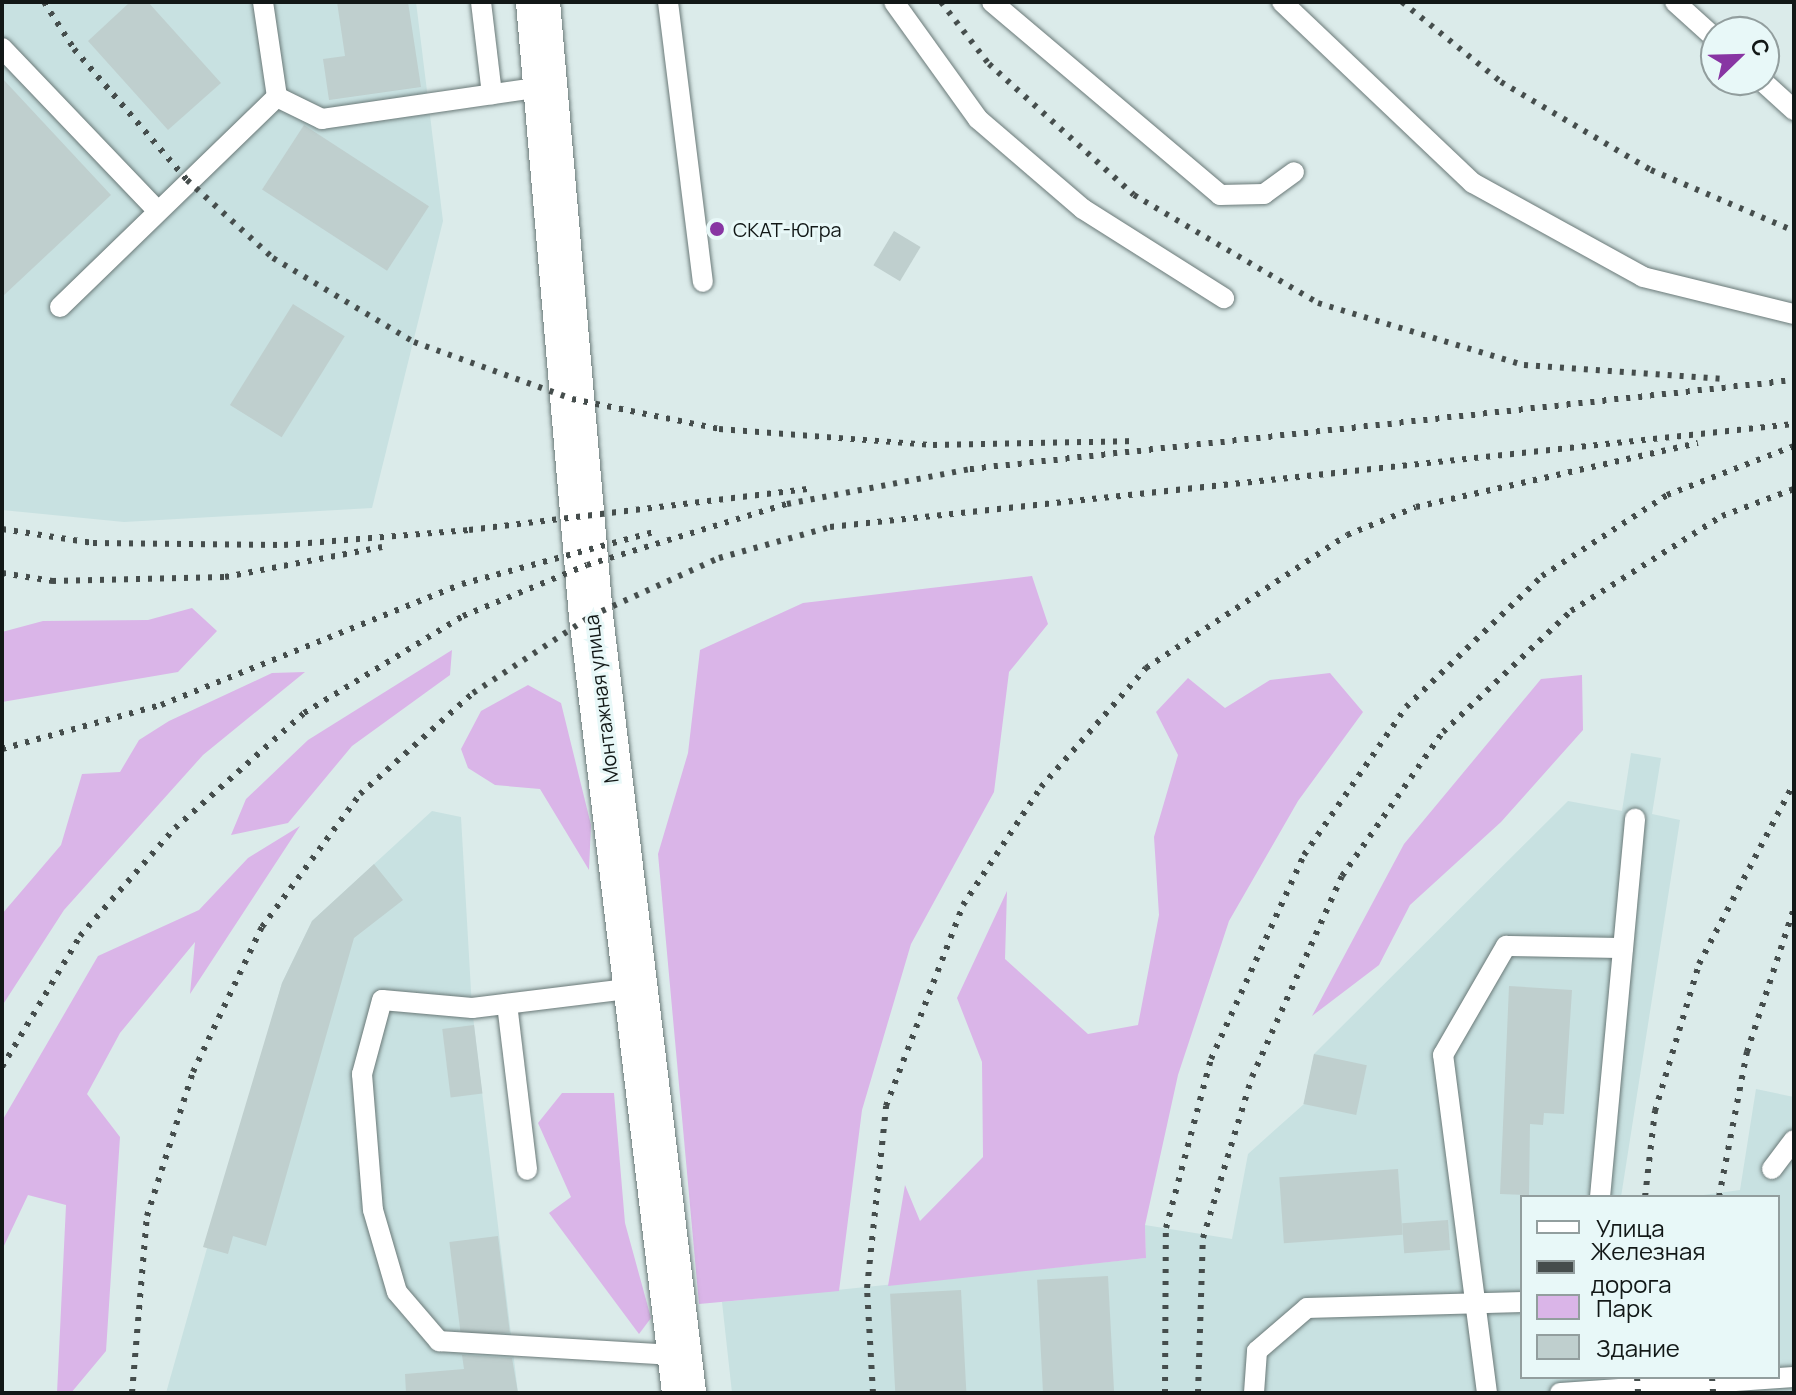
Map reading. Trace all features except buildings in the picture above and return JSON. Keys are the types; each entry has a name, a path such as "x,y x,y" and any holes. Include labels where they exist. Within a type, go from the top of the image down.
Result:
{"street":[{"name":"Монтажная улица","path":"538,2 591,616 680,1374"}],"lane":[{"path":"263,2 277,97"},
{"path":"481,2 492,94"},
{"path":"668,2 703,282"},
{"path":"894,2 978,119 1083,209 1224,298"},
{"path":"992,2 1220,195 1264,194 1294,172"},
{"path":"1282,2 1473,183 1643,277 1794,314"},
{"path":"1675,2 1700,25"},
{"path":"2,48 157,210"},
{"path":"277,97 322,119 547,86"},
{"path":"1779,96 1794,110"},
{"path":"60,307 277,97"},
{"path":"1600,1195 1635,819"},
{"path":"1487,1393 1443,1055 1506,946 1623,948"},
{"path":"635,988 472,1008 382,1000 362,1074 373,1210 397,1292 439,1341 680,1374"},
{"path":"507,1004 527,1170"},
{"path":"1772,1169 1794,1140"},
{"path":"1254,1393 1257,1351 1307,1308 1520,1302"},
{"path":"1560,1393 1592,1383 1676,1388 1773,1379"}],"shaded area":[{"path":"2,2 416,2 443,221 372,508 124,522 2,510"},
{"path":"1631,753 1661,758 1652,814 1680,820 1621,1195 1520,1195 1520,1379 1780,1379 1780,1195 1704,1195 1740,1190 1756,1089 1794,1097 1794,1393 732,1393 722,1302 1146,1258 1145,1225 1232,1239 1248,1154 1304,1104 1314,1054 1568,801 1622,811"},
{"path":"432,811 461,817 472,1008 518,1393 166,1393 282,983 312,921"}],"green space":[{"path":"1032,576 1048,624 1009,672 994,792 911,944 862,1110 839,1291 699,1304 658,854 688,753 700,650 803,603"},
{"path":"192,608 217,631 178,672 2,702 2,632 43,621 148,620"},
{"path":"452,650 450,675 352,746 288,823 231,835 246,799 308,740"},
{"path":"305,672 203,755 64,910 2,1006 2,914 61,845 82,774 120,772 139,740 169,721 272,673"},
{"path":"1330,673 1363,712 1298,801 1229,921 1178,1075 1145,1225 1146,1258 888,1286 905,1185 920,1221 983,1157 982,1062 957,998 1007,891 1005,959 1088,1034 1138,1025 1159,915 1154,837 1178,755 1156,712 1188,678 1225,708 1270,680"},
{"path":"1582,675 1583,730 1501,822 1410,905 1379,965 1312,1016 1404,844 1541,679"},
{"path":"528,685 561,703 591,825 589,870 540,789 495,785 468,768 461,749 481,711"},
{"path":"300,826 190,994 195,942 120,1033 87,1094 120,1137 106,1351 71,1393 57,1393 66,1205 28,1195 2,1250 2,1121 98,956 199,910 248,858"},
{"path":"562,1093 614,1093 625,1223 651,1318 639,1334 549,1213 571,1197 538,1123"}],"railway":[{"path":"44,2 74,49 187,180 273,258 414,342 572,399 719,429 933,445 1136,441"},
{"path":"941,2 989,64 1134,195 1318,303 1524,365 1725,379"},
{"path":"1402,2 1501,82 1651,170 1794,231"},
{"path":"2,1067 80,936 175,828 304,713 463,616 587,565 787,504 970,469 1794,380"},
{"path":"132,1393 147,1216 193,1072 262,927 360,794 473,693 591,616 719,558 830,527 1794,424"},
{"path":"873,1393 867,1288 886,1106 963,905 1041,787 1146,668 1347,535 1416,507 1698,443"},
{"path":"1165,1393 1166,1228 1211,1059 1304,855 1406,707 1542,576 1667,495 1794,446"},
{"path":"2,529 93,543 284,545 469,530 810,489"},
{"path":"1198,1393 1203,1238 1252,1077 1342,876 1443,732 1571,611 1722,516 1794,489"},
{"path":"2,749 161,705 462,584 654,532"},
{"path":"2,573 52,581 225,577 382,547"},
{"path":"1645,1195 1655,1111 1699,964 1794,783"},
{"path":"1719,1195 1747,1052 1794,908"},
{"path":"1637,1379 1638,1393"},
{"path":"1712,1379 1713,1393"}],"place":[{"name":"СКАТ-Югра","path":"717,229"}]}
